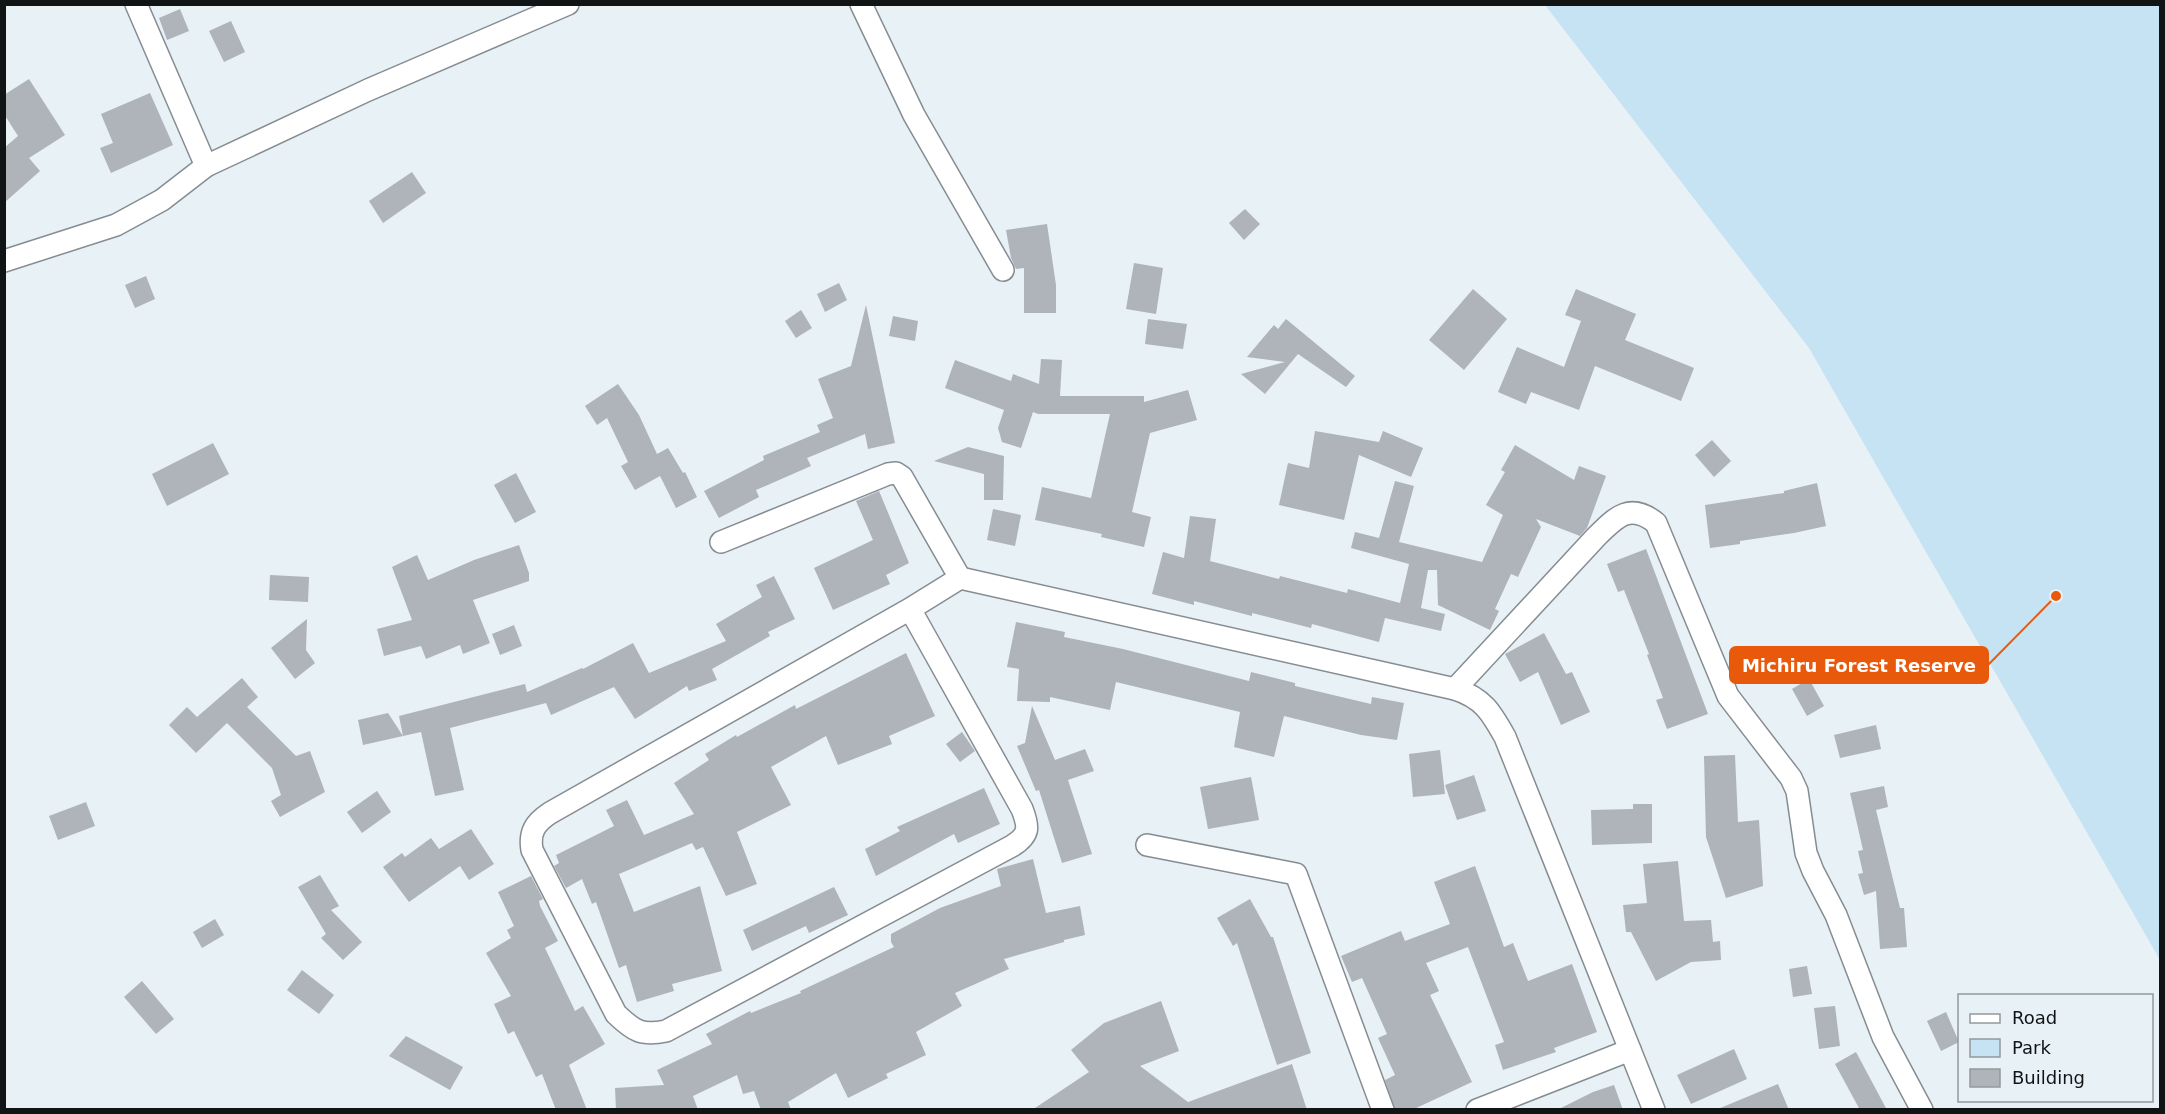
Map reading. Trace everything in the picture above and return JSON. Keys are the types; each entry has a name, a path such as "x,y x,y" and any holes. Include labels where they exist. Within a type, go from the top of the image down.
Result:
{"street":[{"path":"136,4 206,166"},
{"path":"4,261 116,225 162,200 206,166 368,90 568,4"},
{"path":"861,4 914,115 1003,270"},
{"path":"721,542 888,474 896,473 902,477 960,578"},
{"path":"1455,689 1612,521 1627,513 1639,512 1656,523 1728,696 1791,778 1797,791 1806,853 1813,871 1836,915 1883,1037 1922,1110"},
{"path":"910,609 1022,809 1028,824 1024,836 1012,846 666,1031 653,1034 641,1033 630,1027 616,1014 532,850 531,834 534,826 550,813 910,609 960,578 1472,694 1490,710 1505,737 1654,1110"},
{"path":"1147,845 1296,874 1383,1110"},
{"path":"1477,1110 1630,1050"}],"green space":[{"path":"1545,5 2160,5 2160,960 1809,348"}],"building":[{"path":"180,9 189,31 167,40 159,18"},
{"path":"231,21 245,52 224,62 209,31"},
{"path":"29,79 65,135 29,158 40,171 4,203 4,148 18,136 4,114 4,95"},
{"path":"150,93 173,145 111,173 100,148 113,143 101,114"},
{"path":"412,172 426,193 383,223 369,201"},
{"path":"1245,209 1260,224 1244,240 1229,223"},
{"path":"1047,224 1056,285 1056,313 1024,313 1024,268 1016,269 1011,258 1006,230"},
{"path":"1134,263 1163,268 1156,314 1126,309"},
{"path":"146,276 155,299 135,308 125,285"},
{"path":"839,283 847,300 825,312 817,294"},
{"path":"1473,289 1507,319 1464,370 1429,340"},
{"path":"1576,289 1636,314 1625,340 1694,368 1681,401 1595,366 1579,410 1531,392 1526,404 1498,392 1517,347 1564,367 1581,321 1565,315"},
{"path":"866,305 895,443 868,449 865,434 807,458 811,466 756,490 759,497 719,518 704,491 764,460 763,456 820,432 817,425 833,418 818,379 851,366"},
{"path":"801,310 812,328 796,338 785,321"},
{"path":"893,316 918,321 915,341 889,336"},
{"path":"1148,319 1187,324 1183,349 1145,344"},
{"path":"1286,319 1355,376 1346,387 1298,354 1265,394 1241,374 1285,362 1247,357 1274,325 1278,329"},
{"path":"1041,359 1062,360 1060,396 1144,396 1144,402 1188,390 1197,420 1150,433 1132,512 1151,517 1144,547 1101,537 1102,534 1035,520 1042,487 1091,498 1110,414 1038,414 1033,412 1021,448 1002,442 998,428 1004,410 945,388 955,360 1011,381 1013,374 1039,384"},
{"path":"618,384 639,415 657,454 668,448 683,473 685,472 697,497 676,508 660,476 635,490 621,466 628,462 607,418 597,425 585,406"},
{"path":"1315,431 1379,442 1383,431 1423,448 1411,477 1359,455 1344,520 1279,505 1288,463 1309,468"},
{"path":"1712,440 1731,461 1714,477 1695,455"},
{"path":"213,443 229,474 167,506 152,474"},
{"path":"1515,445 1574,480 1579,466 1606,476 1587,528 1580,536 1536,519 1541,527 1518,577 1511,574 1495,609 1499,611 1490,630 1438,605 1437,570 1428,570 1421,608 1445,614 1441,631 1385,618 1379,642 1312,624 1311,628 1252,613 1252,616 1194,601 1194,605 1152,594 1163,552 1184,558 1190,516 1216,519 1210,561 1279,579 1280,576 1347,593 1348,589 1400,603 1409,564 1351,548 1355,532 1379,538 1395,481 1414,486 1399,542 1482,562 1503,515 1486,505 1505,472 1501,470"},
{"path":"968,447 1004,456 1003,500 984,500 984,474 934,461"},
{"path":"516,473 536,512 515,523 494,485"},
{"path":"1817,483 1826,526 1710,548 1705,505 1784,493 1784,491"},
{"path":"879,491 909,563 886,575 890,584 833,610 814,568 873,540 856,501"},
{"path":"993,509 1021,515 1015,546 987,540"},
{"path":"519,545 529,573 529,581 473,600 490,643 463,654 460,645 426,659 421,646 384,656 377,629 412,620 392,567 417,555 428,580 474,560"},
{"path":"1646,549 1708,714 1667,729 1656,700 1663,698 1647,655 1649,654 1624,590 1618,592 1607,564"},
{"path":"270,575 309,577 308,602 269,600"},
{"path":"774,576 795,619 768,632 770,636 712,669 717,680 689,691 687,686 635,719 614,687 551,715 546,703 450,728 464,790 435,796 421,732 403,736 399,716 525,684 527,692 583,669 633,643 649,673 726,641 716,624 762,597 756,585"},
{"path":"307,619 306,650 315,663 295,679 271,648"},
{"path":"1016,622 1065,632 1064,637 1123,649 1249,681 1251,672 1295,683 1295,686 1371,704 1372,697 1404,703 1397,740 1361,735 1284,716 1274,757 1234,747 1240,712 1116,682 1110,710 1050,697 1050,702 1017,701 1019,669 1007,667"},
{"path":"514,625 522,646 500,655 492,634"},
{"path":"1544,633 1566,674 1572,672 1590,712 1561,725 1538,672 1520,682 1505,654"},
{"path":"906,653 935,716 889,736 892,744 838,765 826,736 771,767 791,805 737,832 757,884 726,896 703,847 696,850 692,843 619,874 634,912 700,886 722,971 672,984 674,991 637,1002 626,965 619,968 596,902 592,904 582,879 566,888 554,866 559,863 556,855 614,826 606,810 627,800 644,835 694,814 674,783 709,760 705,754 736,735 737,737 795,705 796,709"},
{"path":"242,678 258,697 247,707 296,756 310,751 325,792 280,817 271,801 281,795 272,768 227,723 196,753 169,725 187,707 197,717"},
{"path":"1809,679 1824,706 1807,716 1792,689"},
{"path":"1032,706 1055,760 1085,749 1094,771 1068,780 1092,854 1062,863 1039,790 1036,791 1017,746 1025,743"},
{"path":"388,713 403,736 363,745 358,720"},
{"path":"1876,725 1881,749 1840,758 1834,735"},
{"path":"962,732 975,751 960,762 946,744"},
{"path":"1440,750 1445,794 1413,797 1409,754"},
{"path":"1735,755 1738,822 1759,820 1763,886 1726,898 1706,837 1704,756"},
{"path":"1474,775 1486,811 1457,820 1445,785"},
{"path":"1251,777 1259,820 1208,829 1200,787"},
{"path":"1884,786 1888,807 1876,810 1900,908 1904,908 1907,947 1880,949 1876,891 1864,895 1858,874 1863,873 1858,851 1863,850 1850,793"},
{"path":"984,788 1000,824 958,843 954,834 876,876 865,849 900,831 897,827"},
{"path":"377,791 391,812 362,833 347,812"},
{"path":"86,802 95,826 58,840 49,816"},
{"path":"1633,804 1652,804 1652,843 1592,845 1591,810 1633,809"},
{"path":"471,829 494,864 469,880 460,866 409,902 383,867 402,853 405,857 431,838 439,849"},
{"path":"1033,859 1046,913 1080,906 1085,935 1004,959 1009,969 955,993 962,1006 916,1032 926,1055 886,1074 888,1078 848,1098 836,1073 788,1102 791,1110 761,1110 754,1091 743,1094 737,1075 693,1096 698,1110 616,1110 615,1088 664,1085 657,1070 712,1044 706,1034 750,1011 751,1013 801,993 800,991 894,947 891,934 940,908 1001,886 997,869"},
{"path":"1678,861 1684,921 1711,920 1713,942 1720,941 1721,960 1691,962 1656,981 1631,932 1626,932 1623,905 1647,903 1643,864"},
{"path":"1475,866 1504,947 1513,943 1528,981 1572,964 1597,1032 1554,1048 1556,1052 1503,1070 1495,1045 1504,1042 1468,947 1426,963 1439,991 1430,995 1472,1082 1412,1110 1395,1110 1385,1080 1395,1075 1378,1038 1387,1034 1362,978 1352,982 1341,956 1401,931 1405,941 1450,924 1434,882"},
{"path":"320,875 339,906 331,910 362,942 343,960 321,938 326,934 298,887"},
{"path":"531,876 543,899 539,901 540,906 558,941 545,948 575,1011 583,1006 605,1044 569,1065 587,1110 556,1110 542,1074 536,1077 514,1031 508,1034 494,1004 511,996 486,953 511,938 507,930 514,926 498,892"},
{"path":"834,887 848,915 809,933 806,926 752,951 743,930"},
{"path":"1250,899 1273,937 1311,1053 1277,1065 1237,943 1233,946 1217,918"},
{"path":"215,919 224,935 202,948 193,932"},
{"path":"1807,966 1812,994 1793,997 1789,969"},
{"path":"302,970 334,995 319,1014 287,990"},
{"path":"142,981 174,1019 156,1034 124,997"},
{"path":"1161,1001 1179,1051 1140,1066 1188,1102 1292,1064 1307,1110 1032,1110 1089,1072 1071,1050 1104,1023"},
{"path":"1835,1006 1840,1046 1819,1049 1814,1008"},
{"path":"1946,1012 1958,1042 1941,1051 1927,1021"},
{"path":"406,1036 463,1067 450,1090 389,1056"},
{"path":"1734,1049 1747,1079 1691,1104 1677,1075"},
{"path":"1856,1052 1887,1110 1860,1110 1835,1064"},
{"path":"1778,1084 1789,1110 1718,1110 1718,1109"},
{"path":"1614,1085 1623,1110 1557,1110 1593,1092"}],"place":[{"name":"Michiru Forest Reserve","path":"2056,596"}]}
